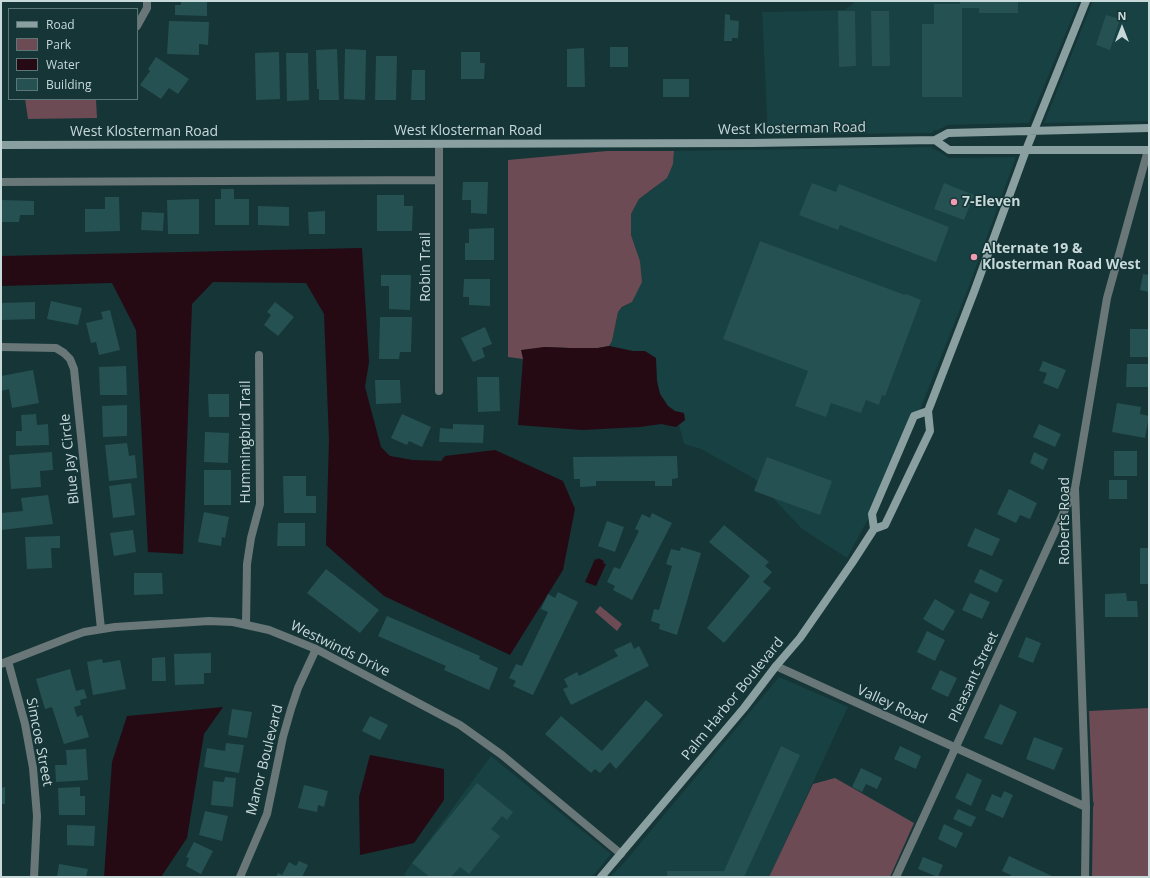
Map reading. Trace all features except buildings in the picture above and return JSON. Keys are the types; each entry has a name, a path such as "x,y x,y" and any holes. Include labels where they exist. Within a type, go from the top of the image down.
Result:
{"main road":[{"name":"Palm Harbor Boulevard","path":"601,877 744,708 776,666 800,638 874,529 885,525 930,430 928,411 974,292 1026,150 1086,1"},
{"name":"West Klosterman Road","path":"1,145 693,144 935,140 948,133 1149,128"},
{"path":"935,140 949,150 1149,150"},
{"path":"874,529 872,514 914,416 928,411"}],"street":[{"path":"138,24 147,8 147,1"},
{"name":"Robin Trail","path":"439,144 439,391"},
{"name":"Roberts Road","path":"1085,877 1086,807 1075,488 1107,298 1149,150"},
{"path":"1,182 439,180"},
{"name":"Blue Jay Circle","path":"1,347 56,348 64,352 70,359 74,369 101,629"},
{"name":"Hummingbird Trail","path":"246,624 247,564 251,538 260,504 259,356"},
{"name":"Pleasant Street","path":"896,877 1075,488"},
{"name":"Westwinds Drive","path":"4,662 70,637 101,629 197,621 220,621 246,624 280,634 316,649 460,725 502,755 621,854"},
{"name":"Manor Boulevard","path":"240,877 268,814 290,708 316,649"},
{"name":"Simcoe Street","path":"4,662 25,724 33,768 37,816 34,877"},
{"name":"Valley Road","path":"776,666 1086,807"}],"shaded area":[{"path":"856,1 1079,1 1029,123 948,125 936,131 934,130 932,133 768,135 762,12 845,10"},
{"path":"1093,1 1149,1 1149,121 1044,123"},
{"path":"932,147 933,150 935,149 949,158 1016,157 968,289 914,425 883,491 847,558 802,529 755,479 701,449 684,444 679,425 685,420 668,406 660,394 656,367 645,351 633,351 609,346 612,341 618,312 632,302 640,261 631,235 631,214 639,199 655,188 673,164 674,151"},
{"path":"779,677 848,707 769,877 610,877 623,864"},
{"path":"491,756 611,854 592,877 406,877 404,874"}],"green space":[{"path":"25,100 96,100 97,118 28,119"},
{"path":"607,151 674,151 673,164 667,178 639,199 631,214 631,235 640,261 642,282 632,302 622,307 618,312 612,341 609,346 598,348 544,347 523,359 508,357 508,160"},
{"path":"600,606 622,624 617,631 595,612"},
{"path":"1149,708 1149,877 1092,877 1094,803 1089,711"},
{"path":"835,778 914,823 890,877 769,877 813,784"}],"water":[{"path":"362,248 369,362 365,387 381,447 390,456 413,460 441,461 445,456 495,450 563,481 575,509 563,570 510,655 384,596 326,545 329,440 324,314 306,283 213,282 192,304 183,554 148,552 136,330 112,283 1,286 1,256"},
{"path":"609,346 633,351 645,351 656,358 657,381 660,394 668,406 675,411 684,413 685,420 676,427 661,424 640,427 582,430 518,425 523,359 521,350 544,347 598,348"},
{"path":"598,558 606,564 596,586 585,582 595,559 597,560"},
{"path":"223,707 204,734 187,838 161,877 104,877 112,762 127,716"},
{"path":"370,755 444,769 444,800 414,843 360,855 359,797"}],"place":[{"name":"7-Eleven","path":"954,202"},
{"name":"Alternate 19 & Klosterman Road West","path":"974,257"}]}
